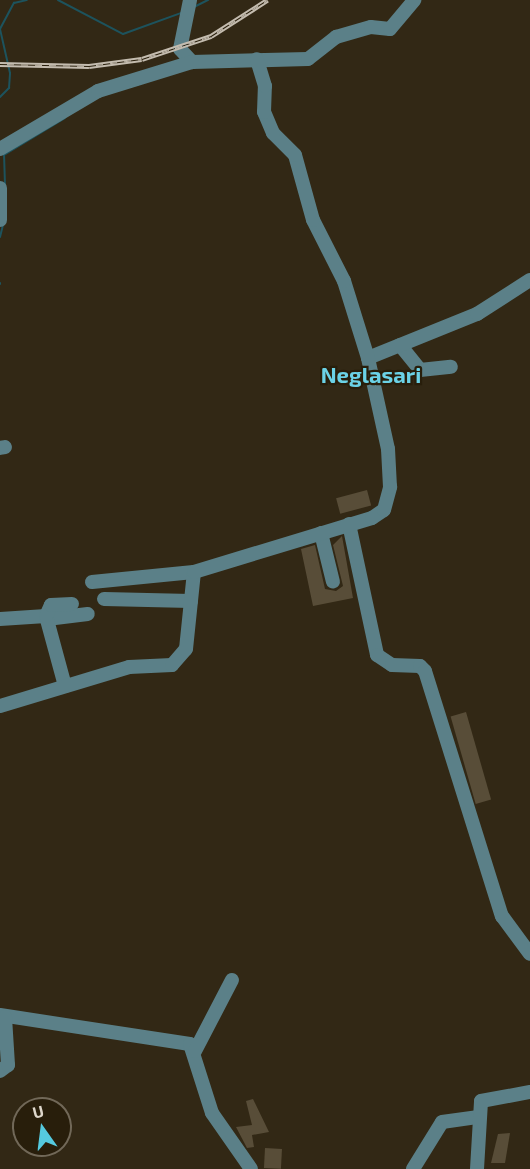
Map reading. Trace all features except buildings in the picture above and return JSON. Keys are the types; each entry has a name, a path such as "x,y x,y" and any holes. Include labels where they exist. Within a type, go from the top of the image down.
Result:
{"street":[{"path":"0,149 98,91 192,62 308,59 336,37 371,27 390,29 414,0"},
{"path":"188,8 180,49 192,62"},
{"path":"92,582 194,572 380,514 389,495 388,449 368,358 344,281 313,220 295,155 273,134 264,112 266,86 257,59"},
{"path":"0,188 0,220"},
{"path":"368,358 477,314 530,280"},
{"path":"400,345 420,370 451,367"},
{"path":"349,524 377,655 392,665 420,666 425,671 502,916 530,954"},
{"path":"321,532 333,582"},
{"path":"0,706 129,667 161,669 176,663 186,649 194,572"},
{"path":"104,599 191,601"},
{"path":"65,686 46,617 51,605 72,604"},
{"path":"0,619 88,614"},
{"path":"195,1051 232,980"},
{"path":"0,1071 8,1065 3,1016 188,1043 195,1051 212,1113 250,1169"},
{"path":"477,1169 479,1117 484,1098 530,1092"},
{"path":"413,1169 442,1122 479,1117"}],"waterway":[{"path":"0,97 9,88 10,73 0,29 14,3 27,0"},
{"path":"58,0 123,34 181,13"},
{"path":"194,7 208,0"},
{"path":"6,217 4,155 65,118"},
{"path":"0,237 3,225"}],"railway":[{"path":"0,64 89,66 142,59 211,36 267,0"}],"district":[{"name":"Neglasari","path":"371,375"}]}
